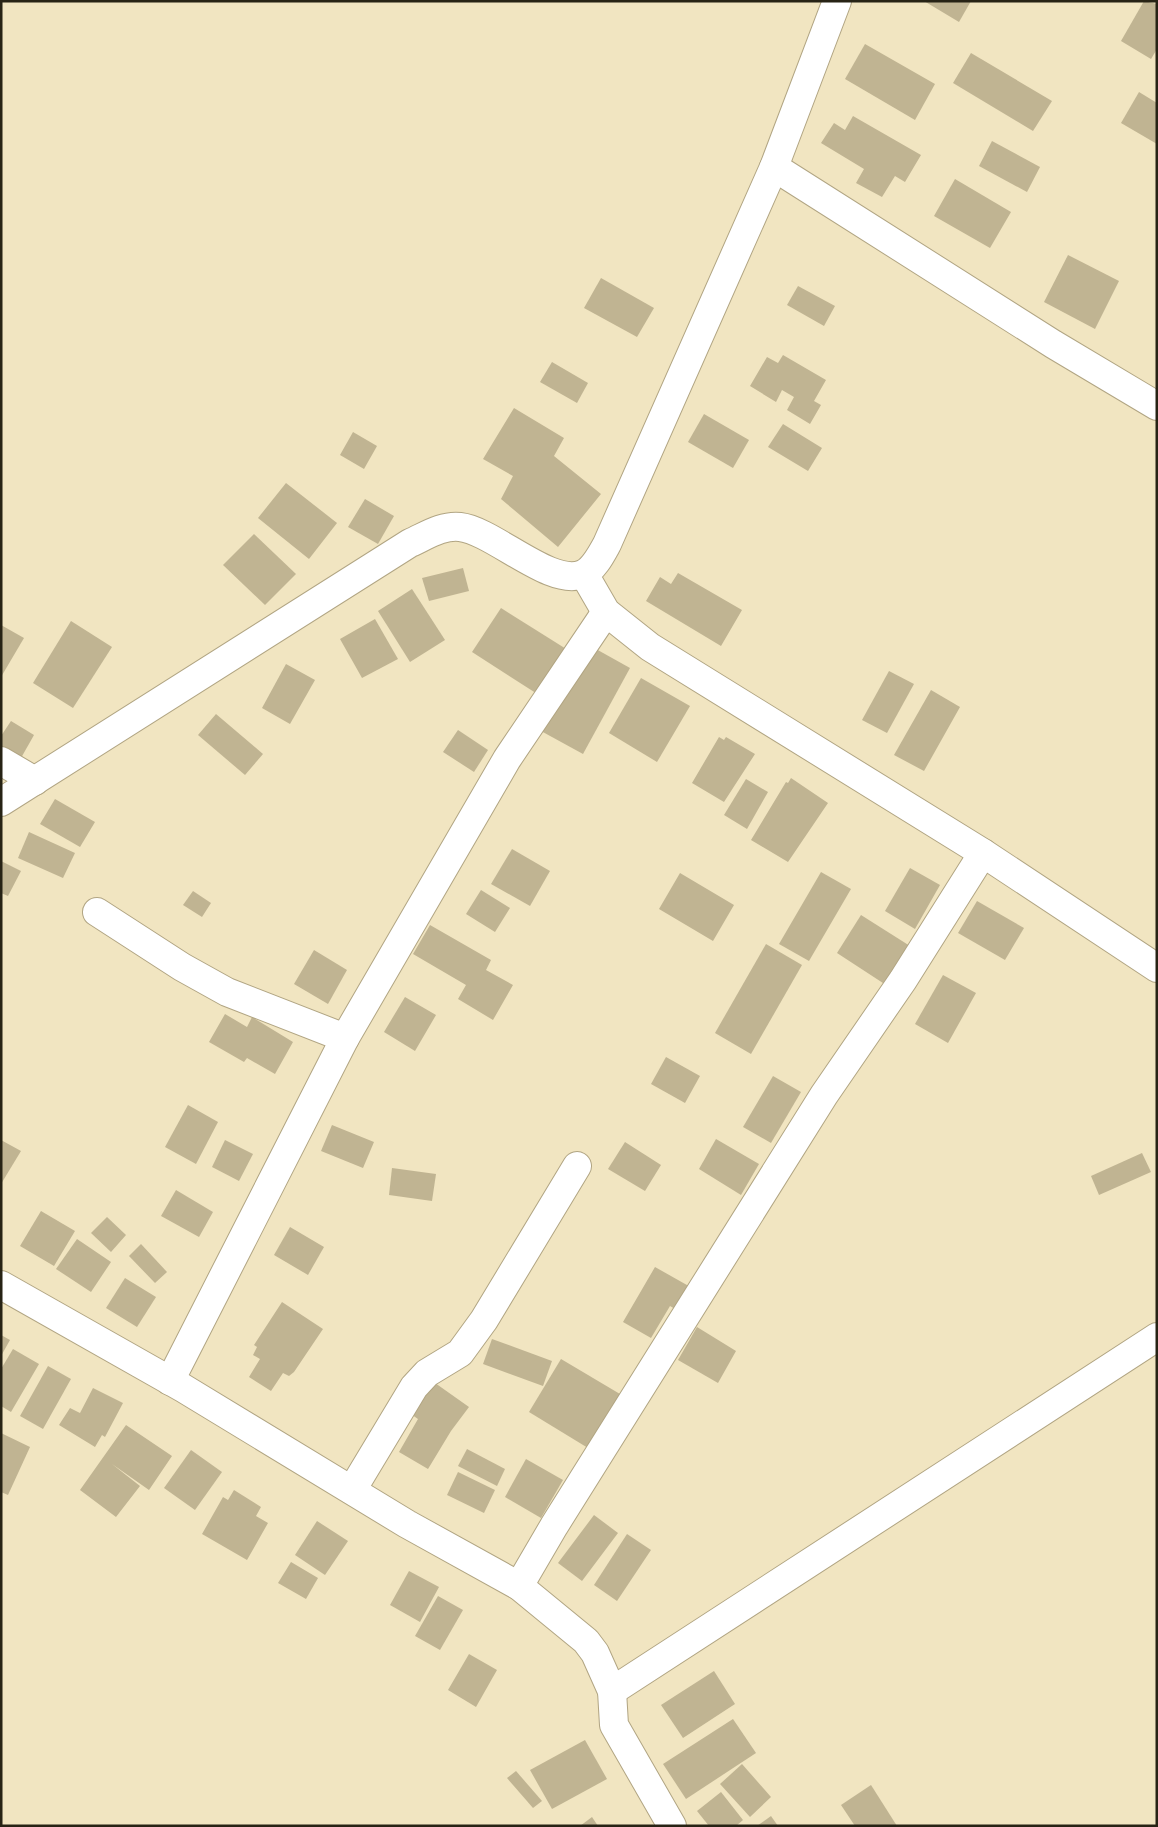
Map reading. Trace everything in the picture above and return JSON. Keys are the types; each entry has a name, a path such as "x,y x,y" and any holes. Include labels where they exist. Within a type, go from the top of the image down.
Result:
{"street":[{"path":"1,802 410,543 441,529 461,527 487,537 536,565 569,576 584,574 598,559 607,544 774,167 837,1"},
{"path":"774,167 1060,349 1157,406"},
{"path":"584,574 606,612 650,647 983,853 1157,968"},
{"path":"170,1380 345,1038 508,760 606,612"},
{"path":"1,761 35,782"},
{"path":"519,1586 554,1526 824,1095 903,980 983,853"},
{"path":"97,912 182,967 227,992 345,1038"},
{"path":"352,1490 414,1387 427,1373 460,1353 484,1320 577,1166"},
{"path":"1,1285 170,1380 352,1490 519,1586 586,1641 595,1653 612,1691 614,1724 672,1826"},
{"path":"612,1691 1157,1337"}],"building":[{"path":"924,1 971,1 959,22"},
{"path":"1144,1 1157,4 1157,49 1151,59 1121,41"},
{"path":"865,44 935,84 915,120 845,79"},
{"path":"971,53 1052,101 1033,131 953,83"},
{"path":"1139,92 1157,103 1157,144 1121,123"},
{"path":"853,116 921,155 905,182 895,176 882,197 856,183 864,169 821,143 834,123 845,130"},
{"path":"992,141 1040,167 1027,192 979,166"},
{"path":"955,179 1011,212 990,248 934,216"},
{"path":"1068,255 1119,281 1095,329 1044,302"},
{"path":"601,278 654,308 637,337 584,308"},
{"path":"798,286 835,306 824,326 787,305"},
{"path":"783,355 826,380 814,401 821,405 810,424 787,410 794,397 782,390 776,402 750,386 767,357 778,363"},
{"path":"552,362 588,383 577,403 540,382"},
{"path":"514,408 564,438 554,456 601,494 558,547 501,499 513,476 483,459"},
{"path":"704,414 749,440 733,468 688,442"},
{"path":"783,424 822,448 808,471 768,447"},
{"path":"353,432 377,446 364,469 340,455"},
{"path":"286,483 337,523 309,559 258,518"},
{"path":"365,499 394,516 378,544 348,527"},
{"path":"254,534 296,574 265,605 223,565"},
{"path":"463,568 469,591 429,601 422,578"},
{"path":"678,573 742,610 721,646 646,601 660,577 671,584"},
{"path":"412,589 445,640 410,662 378,611"},
{"path":"501,608 571,652 542,697 472,652"},
{"path":"375,619 398,659 362,678 340,639"},
{"path":"71,621 112,647 73,708 33,683"},
{"path":"1,625 24,638 1,677"},
{"path":"587,644 630,668 583,754 541,731"},
{"path":"286,664 315,680 290,724 262,708"},
{"path":"889,671 914,684 887,733 862,720"},
{"path":"641,678 690,706 657,762 609,733"},
{"path":"931,690 960,707 924,771 894,755"},
{"path":"216,714 263,754 245,775 198,735"},
{"path":"11,721 34,735 21,758 1,746 1,736"},
{"path":"458,730 488,750 474,772 443,752"},
{"path":"719,737 724,740 726,737 755,754 724,802 692,783"},
{"path":"791,778 828,803 788,862 751,840 786,782 788,783"},
{"path":"746,779 768,792 747,829 724,815"},
{"path":"55,799 95,822 80,847 40,824"},
{"path":"29,832 75,853 63,878 18,858"},
{"path":"512,849 550,871 530,906 491,884"},
{"path":"1,861 21,871 8,896 1,893"},
{"path":"910,868 940,885 915,929 885,911"},
{"path":"821,872 851,889 809,961 779,944"},
{"path":"680,873 734,905 713,941 659,909"},
{"path":"481,890 510,908 495,932 466,914"},
{"path":"193,891 211,903 202,917 183,905"},
{"path":"977,901 1024,928 1005,960 958,933"},
{"path":"861,915 910,946 886,985 837,953"},
{"path":"430,925 491,960 486,970 513,985 493,1020 458,999 466,985 413,954"},
{"path":"766,944 802,965 751,1054 715,1033"},
{"path":"314,950 347,970 328,1004 294,984"},
{"path":"943,975 976,993 948,1043 915,1024"},
{"path":"405,997 436,1015 415,1051 384,1032"},
{"path":"225,1014 247,1027 252,1017 293,1042 275,1074 247,1058 244,1062 209,1042"},
{"path":"666,1057 700,1076 685,1103 651,1084"},
{"path":"773,1076 801,1092 771,1143 743,1127"},
{"path":"188,1105 218,1122 196,1164 165,1147"},
{"path":"332,1125 374,1142 363,1168 321,1151"},
{"path":"716,1139 759,1164 741,1195 699,1169"},
{"path":"1,1140 21,1151 1,1184"},
{"path":"225,1140 253,1154 239,1181 212,1167"},
{"path":"625,1142 661,1165 645,1191 608,1169"},
{"path":"1142,1153 1151,1172 1099,1195 1091,1176"},
{"path":"392,1168 436,1174 432,1201 389,1195"},
{"path":"176,1190 213,1212 199,1237 161,1216"},
{"path":"41,1211 75,1231 54,1266 20,1246"},
{"path":"107,1217 126,1235 111,1252 91,1233"},
{"path":"290,1227 324,1247 308,1275 274,1255"},
{"path":"77,1239 111,1262 91,1292 56,1269"},
{"path":"141,1244 167,1272 155,1283 129,1256"},
{"path":"655,1267 694,1289 680,1312 670,1306 651,1338 623,1322"},
{"path":"125,1278 156,1297 137,1327 106,1308"},
{"path":"282,1302 323,1329 294,1372 289,1376 283,1373 271,1391 249,1377 260,1359 253,1355 257,1347 254,1345"},
{"path":"697,1327 736,1351 718,1383 678,1360"},
{"path":"1,1335 10,1340 1,1356"},
{"path":"492,1339 552,1361 543,1386 483,1364"},
{"path":"13,1349 39,1364 11,1412 1,1406 1,1369"},
{"path":"561,1359 620,1394 588,1448 529,1412"},
{"path":"48,1366 71,1379 43,1429 20,1416"},
{"path":"428,1378 469,1407 451,1431 428,1469 399,1452 418,1419 405,1410"},
{"path":"93,1388 123,1403 105,1437 102,1435 95,1447 59,1425 70,1408 80,1413"},
{"path":"126,1425 172,1456 149,1490 112,1464 140,1486 116,1517 80,1490"},
{"path":"1,1433 30,1447 8,1495 1,1492"},
{"path":"467,1449 505,1469 497,1486 458,1466"},
{"path":"191,1450 222,1472 195,1510 164,1488"},
{"path":"526,1459 563,1480 541,1518 505,1497"},
{"path":"458,1472 495,1490 484,1513 447,1495"},
{"path":"234,1490 261,1507 256,1516 268,1523 247,1560 202,1534 223,1497 228,1500"},
{"path":"594,1515 618,1533 582,1581 558,1563"},
{"path":"317,1521 348,1541 325,1575 295,1555"},
{"path":"627,1534 651,1550 617,1601 594,1585"},
{"path":"291,1562 318,1578 306,1599 278,1583"},
{"path":"409,1571 439,1587 420,1622 390,1605"},
{"path":"438,1596 463,1610 440,1650 415,1636"},
{"path":"469,1654 497,1670 476,1707 448,1690"},
{"path":"714,1671 735,1704 683,1738 661,1705"},
{"path":"733,1719 756,1753 686,1799 663,1764"},
{"path":"585,1740 607,1779 552,1809 530,1770"},
{"path":"742,1764 771,1797 750,1817 720,1784"},
{"path":"516,1771 542,1801 533,1808 507,1778"},
{"path":"871,1785 897,1826 855,1826 841,1805"},
{"path":"721,1792 743,1820 736,1826 709,1826 697,1811"},
{"path":"771,1816 778,1826 757,1826"},
{"path":"592,1817 598,1826 580,1826"}]}
